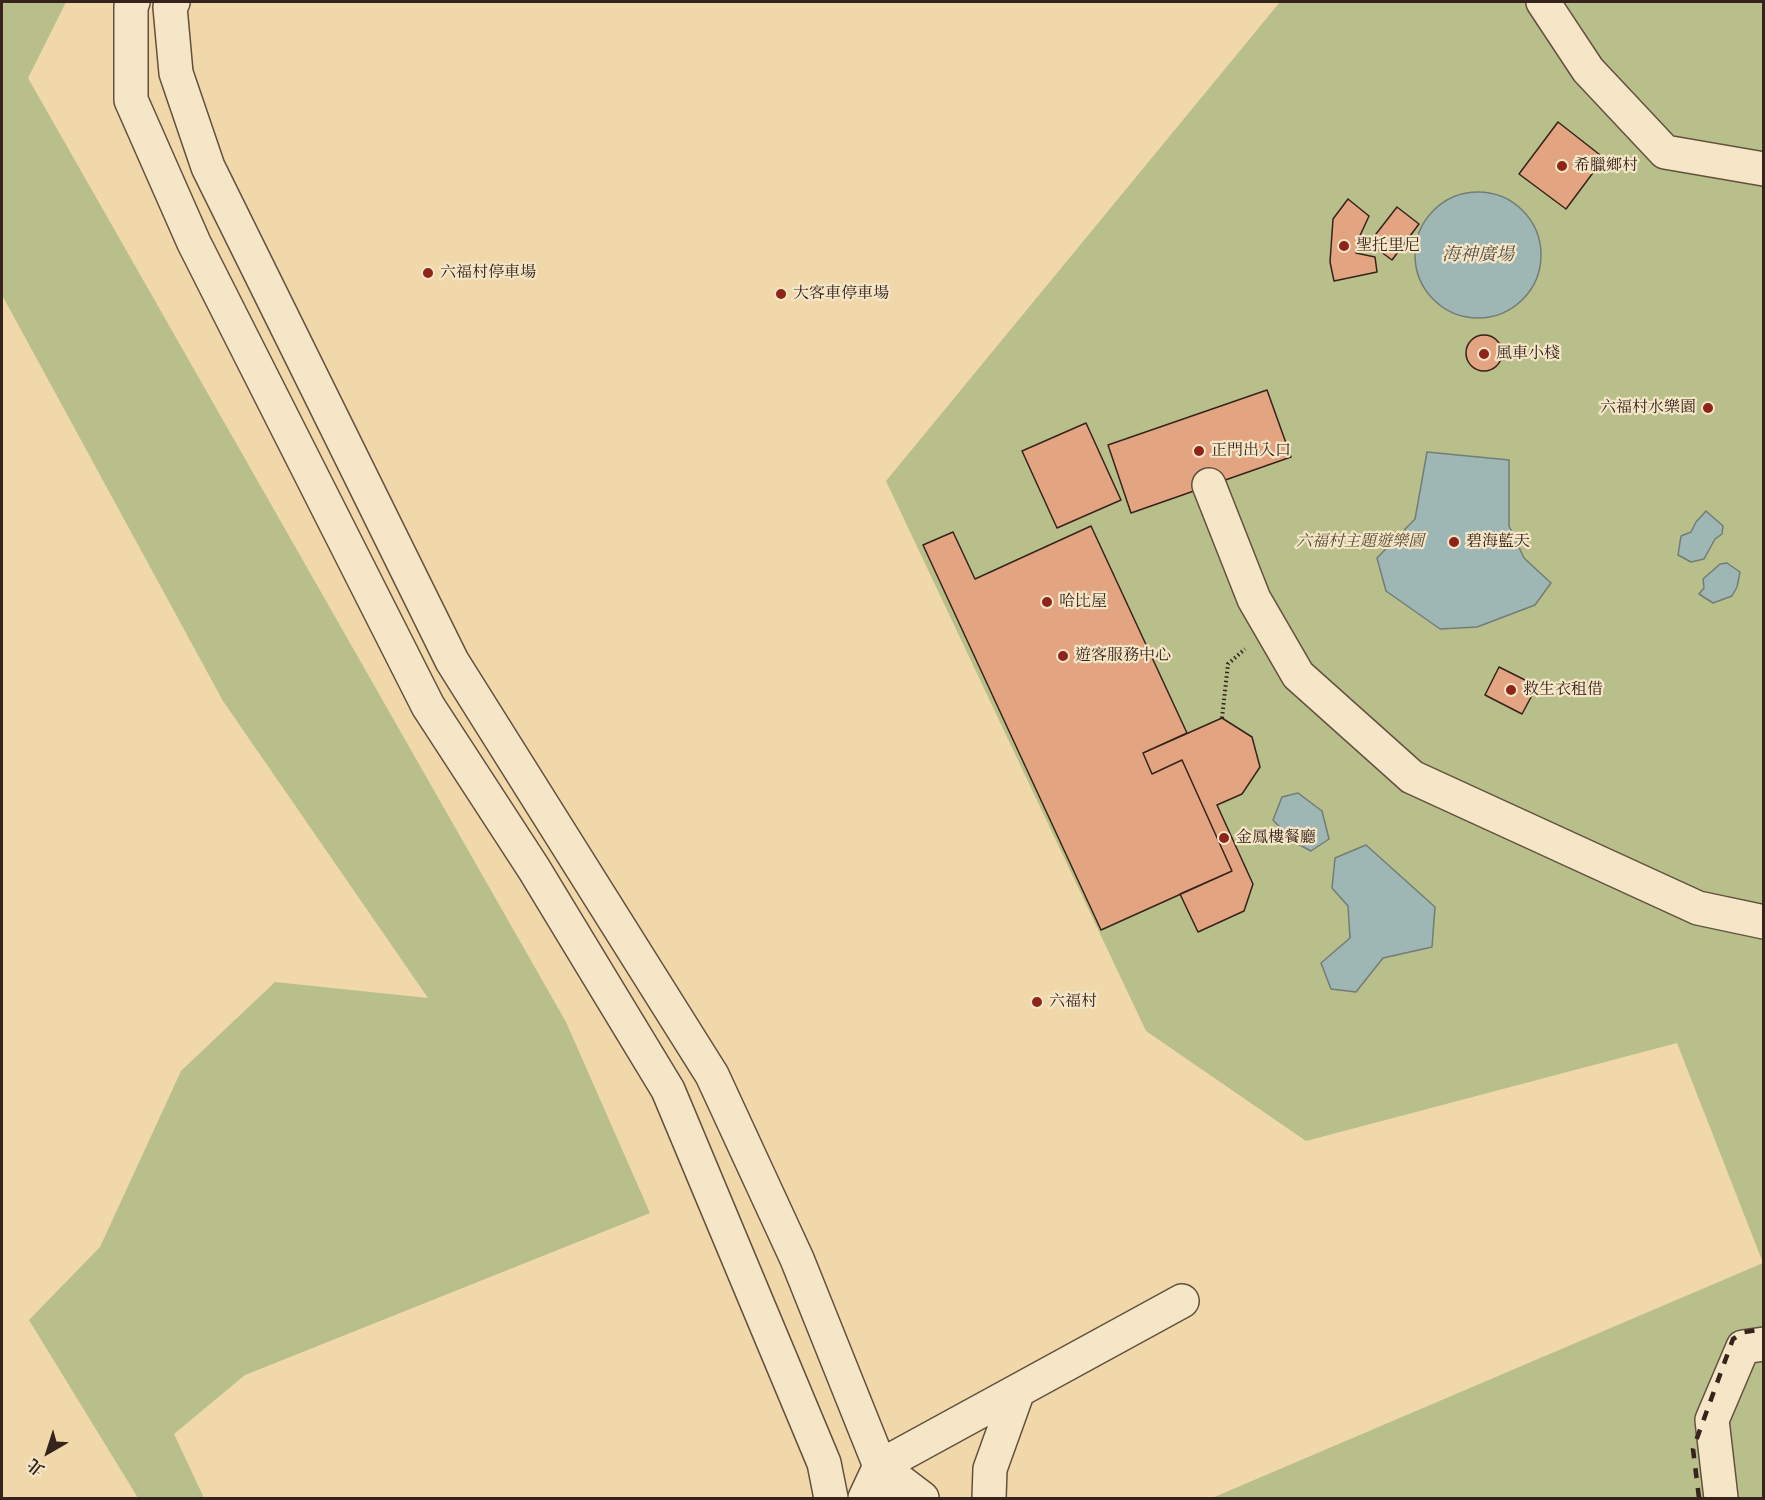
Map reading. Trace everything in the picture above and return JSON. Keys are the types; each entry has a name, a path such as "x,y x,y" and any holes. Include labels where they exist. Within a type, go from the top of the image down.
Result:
{"street":[{"path":"133,2 131,6 131,100 194,243 428,706 534,869 668,1090 824,1463 831,1498"},
{"path":"173,2 170,7 177,74 208,167 452,661 712,1075 797,1259 891,1498"},
{"path":"1543,2 1587,70 1665,152 1764,169"},
{"path":"1209,485 1254,598 1298,675 1412,777 1698,908 1764,922"},
{"path":"865,1498 880,1466 1182,1301"},
{"path":"1721,1498 1712,1420 1743,1347 1764,1344"},
{"path":"989,1498 990,1469 1018,1391"},
{"path":"880,1466 922,1498"}],"path":[{"path":"1222,718 1228,664 1270,627"}],"green space":[{"path":"2,2 66,2 28,78 566,1022 650,1213 245,1375 174,1434 204,1498 138,1498 29,1320 100,1247 181,1071 275,982 428,998 223,701 2,295"},
{"name":"六福村主題遊樂園","path":"1280,2 1763,2 1763,1263 1677,1043 1306,1141 1146,1031 886,481"},
{"path":"1763,1263 1763,1498 1212,1498"}],"water":[{"name":"海神廣場","path":"1478,192 1502,197 1522,211 1536,231 1541,255 1536,279 1522,299 1502,313 1478,318 1454,313 1434,299 1420,279 1415,255 1420,231 1434,211 1454,197"},
{"name":"碧海藍天","path":"1427,452 1509,460 1509,526 1524,558 1551,583 1535,605 1477,627 1440,629 1386,591 1377,558 1415,519"},
{"path":"1706,511 1723,526 1722,534 1715,539 1704,559 1691,562 1678,555 1681,536 1691,532"},
{"path":"1727,563 1740,572 1737,587 1732,596 1713,603 1699,594 1704,588 1703,579 1720,564"},
{"path":"1298,793 1322,811 1329,839 1311,851 1294,842 1273,820 1282,797"},
{"path":"1366,845 1435,907 1432,947 1383,958 1356,992 1331,989 1321,963 1350,938 1348,906 1332,888 1335,858"}],"building":[{"name":"希臘鄉村","path":"1558,122 1604,158 1566,209 1519,174"},
{"name":"聖托里尼","path":"1348,199 1369,216 1358,240 1356,253 1375,257 1377,272 1334,281 1330,262 1333,219"},
{"path":"1397,207 1419,224 1392,260 1369,243"},
{"name":"風車小棧","path":"1484,335 1497,340 1502,353 1497,366 1484,371 1471,366 1466,353 1471,340"},
{"name":"正門出入口","path":"1267,390 1291,457 1131,513 1108,445"},
{"path":"1086,423 1121,500 1057,528 1022,451"},
{"name":"遊客服務中心","path":"1091,526 1187,733 1143,753 1152,774 1182,760 1232,871 1101,930 923,545 953,532 975,579"},
{"name":"救生衣租借","path":"1499,667 1537,686 1522,714 1485,695"},
{"name":"金鳳樓餐廳","path":"1222,718 1252,737 1260,767 1242,794 1217,805 1253,884 1244,911 1198,932 1180,894 1232,871 1182,760 1152,774 1143,753"}],"railway":[{"path":"1699,1498 1693,1449 1733,1339 1744,1332 1764,1329"}],"place":[{"name":"希臘鄉村","path":"1562,166"},
{"name":"聖托里尼","path":"1344,246"},
{"name":"六福村停車場","path":"428,273"},
{"name":"大客車停車場","path":"781,294"},
{"name":"風車小棧","path":"1484,354"},
{"name":"六福村水樂園","path":"1708,408"},
{"name":"正門出入口","path":"1199,451"},
{"name":"碧海藍天","path":"1454,542"},
{"name":"哈比屋","path":"1047,602"},
{"name":"遊客服務中心","path":"1063,656"},
{"name":"救生衣租借","path":"1511,690"},
{"name":"金鳳樓餐廳","path":"1224,838"},
{"name":"六福村","path":"1037,1002"}]}
